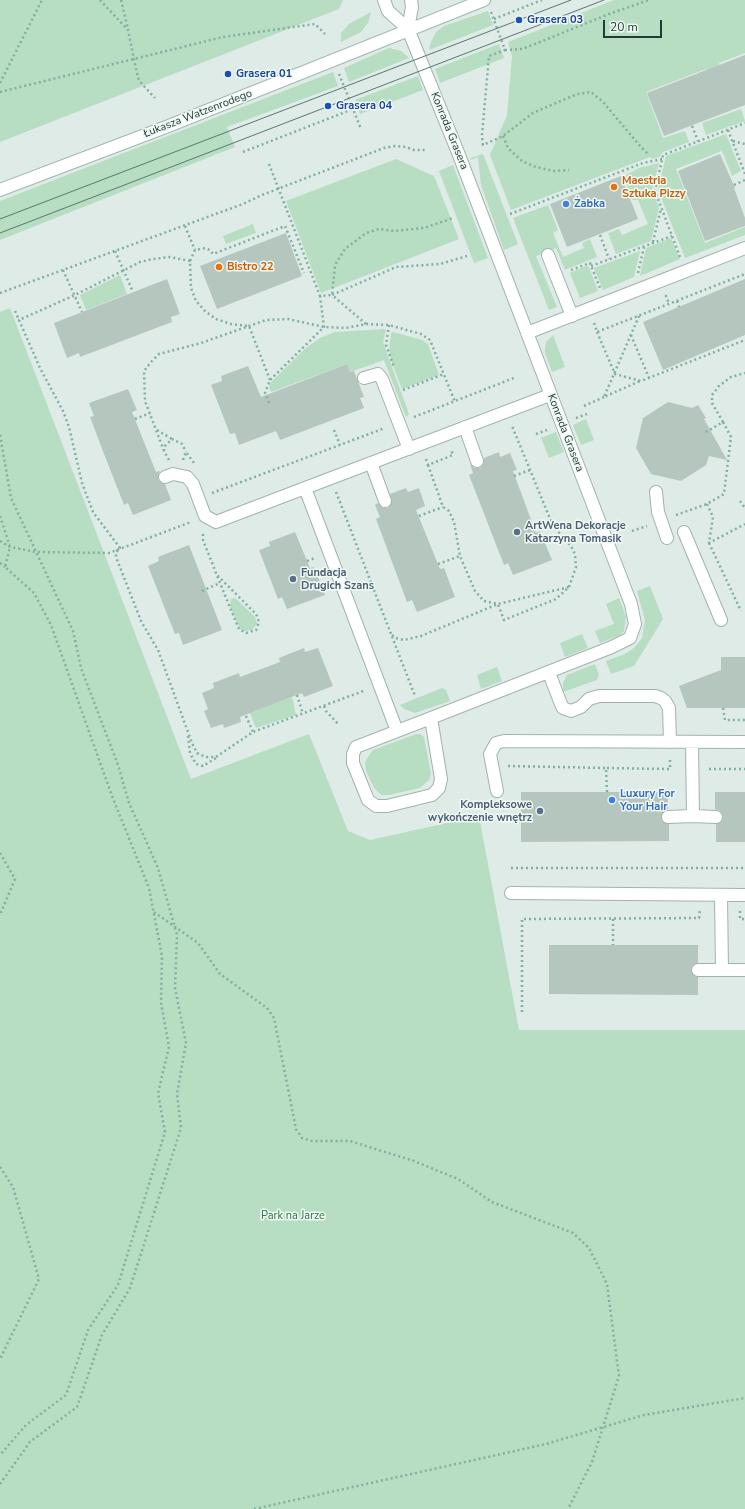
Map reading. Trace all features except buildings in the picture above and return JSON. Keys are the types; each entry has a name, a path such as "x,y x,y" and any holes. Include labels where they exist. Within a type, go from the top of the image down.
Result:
{"street":[{"name":"Konrada Grasera","path":"384,0 388,11 408,30 459,155 631,604 635,624 632,634 626,641 549,673 431,718 397,731 356,747 353,754 353,763 368,800 376,806 387,806 432,794 439,788 441,779 431,718"},
{"path":"408,30 412,7 411,0"},
{"name":"Łukasza Watzenrodego","path":"0,190 166,127 408,30 487,5"},
{"path":"527,333 745,248"},
{"path":"548,255 572,316"},
{"path":"364,378 378,374 382,379 409,449"},
{"path":"165,477 173,474 187,477 193,484 205,516 216,522 550,395"},
{"path":"464,427 477,461"},
{"path":"371,463 384,501"},
{"path":"305,488 397,731"},
{"path":"656,492 661,521 667,538"},
{"path":"684,532 721,620"},
{"path":"549,673 563,708 571,711 581,707 589,699 600,696 655,696 661,698 665,701 669,708 670,742"},
{"path":"497,791 490,754 496,743 504,741 745,742"},
{"path":"692,742 693,816"},
{"path":"668,817 716,817"},
{"path":"511,893 745,895"},
{"path":"721,895 722,970"},
{"path":"698,970 744,970"}],"path":[{"path":"0,83 42,0"},
{"path":"100,0 128,30"},
{"path":"121,0 135,58 138,78 155,98"},
{"path":"494,19 542,0"},
{"path":"648,154 603,102 591,92 577,94 533,113 503,136 483,145 482,135 488,56 505,50 522,49 609,14 649,0"},
{"path":"487,5 494,19 505,50"},
{"path":"0,92 223,37 315,24 325,34"},
{"path":"337,70 361,129"},
{"path":"243,152 353,109"},
{"path":"682,262 655,191 663,155 745,123"},
{"path":"692,126 698,141"},
{"path":"728,130 745,174"},
{"path":"503,136 508,148 522,161 536,167 554,171 569,170"},
{"path":"732,141 745,144"},
{"path":"0,293 185,226 384,148 396,146 414,150 426,150"},
{"path":"510,214 643,163 662,159"},
{"path":"269,164 320,296 324,327"},
{"path":"734,185 745,180"},
{"path":"653,243 661,207"},
{"path":"332,295 335,265 345,248 353,241 366,233 379,229 394,231 424,228 453,218"},
{"path":"195,250 205,248 210,250 213,254 292,223"},
{"path":"185,226 195,250 190,261 191,288 196,301 205,311 216,318 231,324 249,326"},
{"path":"285,226 304,273"},
{"path":"600,236 609,259"},
{"path":"591,266 672,236"},
{"path":"636,280 644,246"},
{"path":"115,251 133,292"},
{"path":"320,296 332,295 396,267 440,264 467,256"},
{"path":"19,320 75,295 124,270 153,258 170,258 190,261"},
{"path":"566,272 590,263 602,293"},
{"path":"63,270 82,312"},
{"path":"597,332 745,274"},
{"path":"726,282 727,286"},
{"path":"332,295 366,324"},
{"path":"677,301 679,307"},
{"path":"15,311 40,368 63,411 69,427 82,483 93,512 120,548"},
{"path":"604,397 639,315"},
{"path":"591,318 615,374"},
{"path":"173,463 166,457 145,401 144,372 159,354 266,320 288,319 324,327 345,328 366,324 389,325 428,336 455,402"},
{"path":"249,326 270,380"},
{"path":"269,403 265,393 270,380 324,327"},
{"path":"631,335 650,378"},
{"path":"584,406 641,381 745,340"},
{"path":"632,531 707,504 724,494 731,437 712,403 712,395 718,386 731,377 745,373"},
{"path":"403,390 444,374"},
{"path":"615,374 641,381"},
{"path":"208,488 210,493 455,402 514,378"},
{"path":"135,419 150,413"},
{"path":"571,420 587,414"},
{"path":"706,432 723,422"},
{"path":"498,604 504,620 556,598 569,587 576,568 575,554 551,520 512,424"},
{"path":"536,434 548,429"},
{"path":"156,430 182,444 198,468"},
{"path":"334,430 340,445"},
{"path":"0,435 11,498 73,631 81,668 118,765 129,803 158,868 177,936 175,988 186,1043 177,1094 181,1128 130,1288 102,1335 77,1407 30,1442 0,1484"},
{"path":"164,451 165,446 172,439"},
{"path":"428,464 453,455 450,448"},
{"path":"178,463 185,457 186,452"},
{"path":"426,458 442,508"},
{"path":"514,476 530,470"},
{"path":"334,486 415,696"},
{"path":"740,501 745,508"},
{"path":"707,504 713,517 709,542 741,611"},
{"path":"419,516 442,508 449,511 454,522 460,556 475,591 484,601 498,604"},
{"path":"0,516 10,547 5,567"},
{"path":"534,528 551,520"},
{"path":"0,541 10,547 36,552 109,553 190,522 196,524"},
{"path":"709,542 745,524"},
{"path":"207,535 202,533 203,540 220,583 239,629 246,633 256,630 259,622 256,614 217,575"},
{"path":"120,548 116,552 116,557 141,621 158,650 187,731 197,753 206,757 220,755"},
{"path":"438,564 460,556"},
{"path":"0,563 34,593 51,625 112,796 149,888 162,956 160,1003 169,1047 158,1093 165,1132 118,1285 88,1330 66,1394 26,1425 0,1455"},
{"path":"202,591 220,583"},
{"path":"391,635 404,640 421,636 498,604 569,587"},
{"path":"187,731 190,753 196,764 204,766 253,732 366,690"},
{"path":"297,695 303,714"},
{"path":"324,706 326,711 339,725"},
{"path":"723,708 725,720 745,720"},
{"path":"246,716 253,732"},
{"path":"492,766 670,769 670,742"},
{"path":"709,742 709,769 745,769"},
{"path":"606,768 607,792"},
{"path":"0,853 15,879 0,914"},
{"path":"511,868 745,868"},
{"path":"522,1012 522,919 700,918 700,895"},
{"path":"153,912 198,943 220,974 267,1008 274,1018 296,1129 302,1138 312,1141 350,1141 414,1161 458,1178 492,1202 573,1233 589,1248 607,1284 619,1376 592,1462 568,1509"},
{"path":"613,919 613,945"},
{"path":"0,1167 13,1187 40,1279 0,1359"},
{"path":"254,1509 546,1444 644,1415 745,1398"}],"green space":[{"path":"0,0 343,0 339,9 0,142"},
{"path":"614,0 745,0 745,53 719,63 720,68 708,73 706,69 646,92 663,138 685,131 689,142 663,152 659,157 652,159 650,157 511,210 490,155 507,115 512,56 508,42"},
{"path":"488,11 493,25 429,50 436,32 444,26"},
{"path":"371,12 368,23 361,32 341,42 341,33 349,24"},
{"path":"499,44 504,58 440,83 435,69"},
{"path":"389,48 401,51 409,58 349,82 344,68"},
{"path":"333,72 338,86 227,127 235,147 0,240 0,201"},
{"path":"418,76 423,90 360,114 355,100"},
{"path":"741,109 745,121 706,135 702,123"},
{"path":"726,134 741,171 732,176 722,151 676,169 705,243 745,227 745,235 685,258 658,190 666,156"},
{"path":"483,154 518,244 504,250 481,185 478,157 471,160 470,158"},
{"path":"396,159 434,176 459,239 321,293 286,201"},
{"path":"659,163 652,190 659,207 651,241 616,254 608,233 619,229 622,235 648,224 638,200 632,200 624,176 639,168"},
{"path":"453,165 488,258 474,263 439,171"},
{"path":"548,205 558,230 553,233 563,257 584,248 582,243 590,239 597,257 565,270 556,248 536,256 557,307 549,310 513,218"},
{"path":"253,224 256,233 226,244 223,236"},
{"path":"671,238 680,259 640,276 646,248"},
{"path":"640,251 634,277 603,290 594,268"},
{"path":"586,266 589,267 598,291 580,298 570,273"},
{"path":"120,275 127,294 86,310 80,295"},
{"name":"Park na Jarze","path":"10,308 191,779 309,734 348,831 370,840 479,816 519,1030 745,1030 745,1509 0,1509 0,312"},
{"path":"386,329 383,342 409,414 406,417 384,360 350,372 347,364 271,392 269,387 271,382 306,348 320,338 335,332"},
{"path":"393,332 422,340 428,344 439,375 402,389 391,360 389,350 391,333"},
{"path":"553,335 565,367 552,372 545,353 545,348 546,342"},
{"path":"586,419 594,440 581,445 573,425"},
{"path":"556,432 564,452 549,458 541,438"},
{"path":"650,586 663,619 634,666 611,674 606,661 625,654 635,647 642,638 645,620 637,591"},
{"path":"235,598 255,617 257,624 252,630 242,631 239,627 230,606 231,599"},
{"path":"619,598 626,617 624,631 620,635 600,643 595,631 614,624 606,604"},
{"path":"582,634 588,648 565,657 560,643"},
{"path":"595,664 599,675 597,680 563,692 563,683 567,675"},
{"path":"497,667 502,681 481,689 477,675"},
{"path":"442,688 446,690 450,701 415,713 404,709 400,705"},
{"path":"292,697 296,715 256,728 250,713"},
{"path":"416,734 420,734 424,737 431,774 429,780 420,788 389,795 382,795 374,788 366,771 365,763 368,757 373,750"}],"tram line":[{"path":"0,219 571,0"},
{"path":"0,233 604,0"}],"place":[{"name":"Grasera 03","path":"519,20"},
{"name":"Grasera 01","path":"228,74"},
{"name":"Grasera 04","path":"328,106"},
{"name":"Maestria Sztuka Pizzy","path":"614,187"},
{"name":"Żabka","path":"566,204"},
{"name":"Bistro 22","path":"219,267"},
{"name":"ArtWena Dekoracje Katarzyna Tomasik","path":"517,532"},
{"name":"Fundacja Drugich Szans","path":"293,579"},
{"name":"Luxury For Your Hair","path":"612,800"},
{"name":"Kompleksowe wykończenie wnętrz","path":"540,811"}]}
